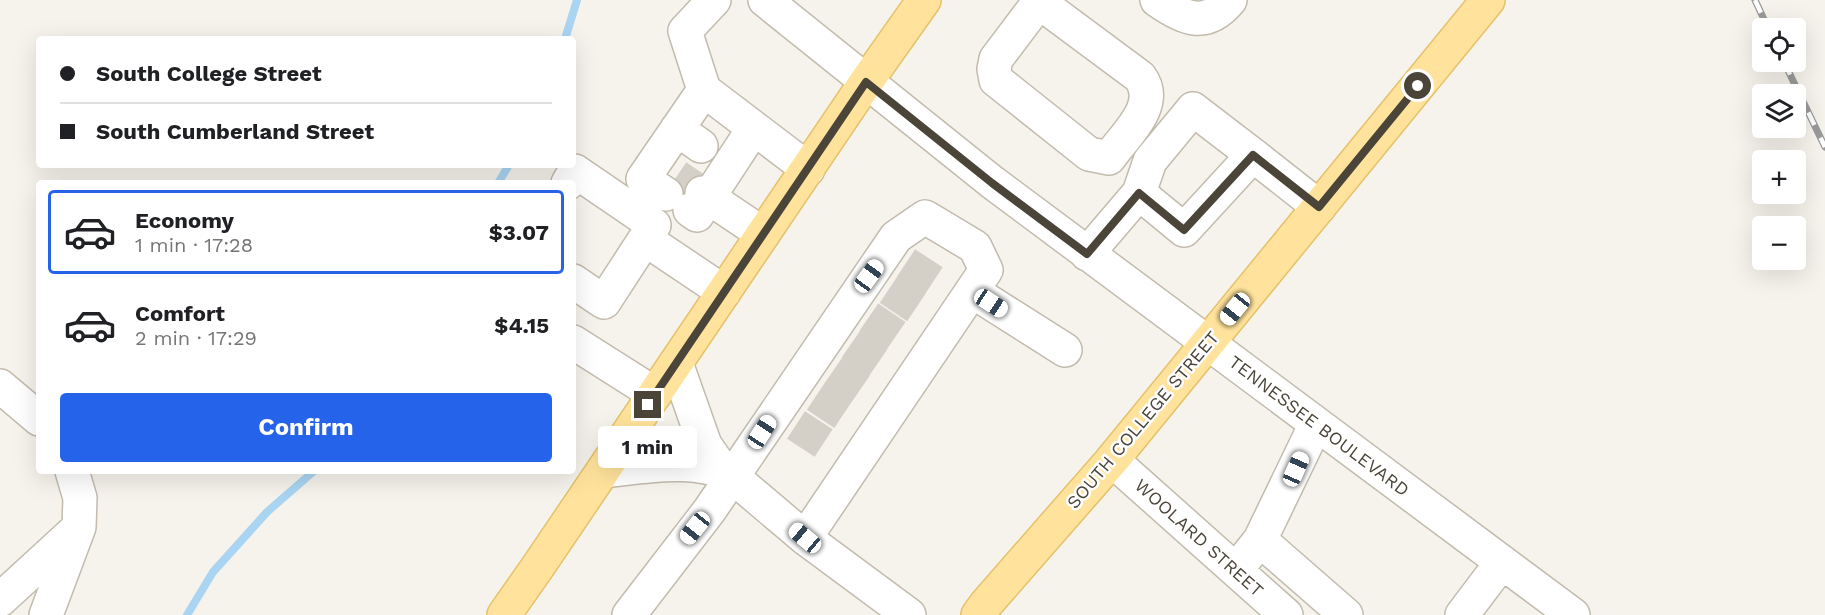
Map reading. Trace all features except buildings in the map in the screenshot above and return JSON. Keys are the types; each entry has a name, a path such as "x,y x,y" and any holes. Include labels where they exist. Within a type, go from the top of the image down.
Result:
{"main road":[{"path":"504,615 924,0"},
{"name":"SOUTH COLLEGE STREET","path":"978,615 1112,460 1488,0"}],"street":[{"path":"683,189 708,151 704,90 685,32 714,0"},
{"name":"TENNESSEE BOULEVARD","path":"765,0 992,183 1574,615"},
{"path":"1157,0 1178,14 1196,19 1214,15 1230,0"},
{"path":"1038,1 1140,77 1147,86 1148,96 1145,110 1109,158 1089,154 996,80 994,69 996,59 1038,1"},
{"path":"704,90 808,168"},
{"path":"1087,254 1139,193 1150,161 1193,109 1319,207"},
{"path":"683,189 708,151 754,128"},
{"path":"1139,193 1184,230 1253,155"},
{"path":"570,180 575,171 654,225 604,302 576,283"},
{"path":"683,189 763,234"},
{"path":"629,615 728,474 786,418 888,269 896,237 925,218 975,247 986,270 960,293 936,321 846,457 805,538"},
{"path":"645,239 724,292"},
{"path":"960,293 1065,350"},
{"path":"576,344 655,394"},
{"path":"676,363 705,445 728,474 901,613"},
{"path":"0,386 36,416"},
{"path":"1236,570 1260,540 1316,424"},
{"name":"WOOLARD STREET","path":"1112,460 1286,615"},
{"path":"603,471 679,463 728,474"},
{"path":"46,615 79,527 80,498 73,474"},
{"path":"0,600 79,527"},
{"path":"1260,540 1346,615"},
{"path":"1462,615 1502,562"}],"waterway":[{"path":"566,36 577,0"},
{"path":"500,180 507,168"},
{"path":"187,615 213,572 267,512 311,474"}],"tunnel":[{"path":"677,176 702,193"},
{"path":"906,263 944,288"},
{"path":"889,289 926,314"},
{"path":"869,317 907,343"},
{"path":"851,344 889,370"},
{"path":"833,371 871,397"},
{"path":"816,396 855,422"},
{"path":"796,425 836,451"}],"railway":[{"path":"1755,0 1763,18"},
{"path":"1789,72 1825,147"}],"route":[{"path":"648,405 866,82 992,183 1087,254 1139,193 1184,230 1253,155 1319,207 1418,86"}]}
